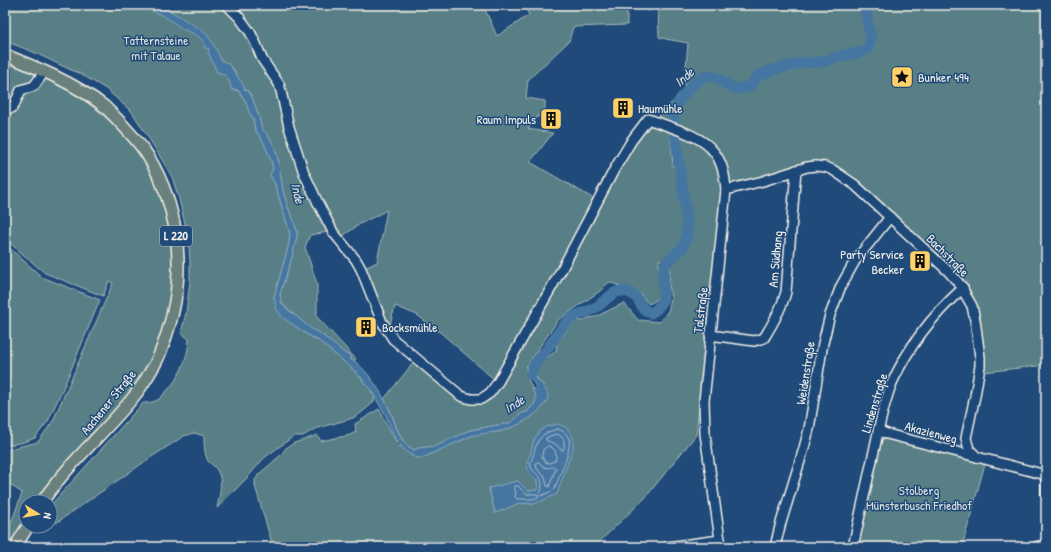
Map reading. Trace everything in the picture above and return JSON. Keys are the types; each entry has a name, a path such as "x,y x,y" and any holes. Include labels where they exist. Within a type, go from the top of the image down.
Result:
{"main road":[{"name":"Aachener Straße","path":"5,55 68,82 104,107 133,135 148,155 160,177 169,201 178,246 179,270 176,301 169,330 156,363 136,394 105,430 62,475 48,494"},
{"path":"15,547 23,534"}],"street":[{"name":"Talstraße","path":"227,5 239,17 250,32 262,59 279,84 289,127 304,173 334,232 356,260 361,269 382,322 393,339 461,396 471,399 480,399 490,393 498,382 564,267 621,158 632,140 648,119 696,138 714,151 722,168 726,190 704,400 705,434 721,543"},
{"path":"5,108 12,108 20,90 34,86 45,71"},
{"name":"Bachstraße","path":"726,190 763,181 807,167 825,167 833,170 855,185 948,271 963,288 972,306 980,357 979,375 966,438 969,449 977,457"},
{"name":"Am Südhang","path":"710,335 754,341 764,338 767,333 786,292 796,170"},
{"name":"Weidenstraße","path":"775,547 809,429 823,344 830,315 841,286 855,262 890,217"},
{"name":"Lindenstraße","path":"853,547 878,430 892,384 904,359 913,345 947,302 963,288"},
{"name":"Akazienweg","path":"878,430 887,434 977,457"},
{"path":"977,457 1046,475 1046,494"},
{"path":"667,547 721,543"},
{"path":"1036,547 1046,544"}],"green space":[{"name":"Tatternsteine mit Talaue","path":"5,5 33,5 46,8 52,5 483,5 497,36 529,15 524,5 627,5 627,25 573,27 569,41 528,80 526,98 545,101 545,108 528,129 553,133 530,162 596,200 496,381 441,333 417,315 395,306 389,329 363,269 377,262 387,210 360,224 340,238 335,231 310,235 305,247 317,284 317,317 356,359 354,361 350,359 350,355 346,354 318,332 313,330 286,308 281,302 280,294 292,257 297,231 283,191 278,159 271,140 262,129 251,95 244,89 233,68 214,64 217,72 228,78 231,89 237,90 245,100 249,112 253,118 255,129 264,143 272,163 273,169 270,175 275,184 290,235 288,248 274,297 308,335 319,341 361,377 375,398 373,403 353,418 315,429 303,436 294,436 264,458 247,478 217,508 220,489 219,474 207,458 204,448 204,436 194,433 184,436 153,456 58,522 58,497 143,403 154,402 163,395 175,381 182,368 187,354 189,339 181,333 186,313 190,281 188,236 172,177 132,112 106,89 79,73 5,41"},
{"path":"648,5 1046,5 1046,365 984,372 984,357 976,305 971,291 928,248 827,165 731,185 716,151 656,119 684,90 688,43 659,37 658,7 648,11"},
{"path":"5,60 40,73 66,87 101,113 129,139 155,179 165,204 170,223 175,270 165,328 151,360 127,397 44,494 22,494 5,481 5,450 38,442 53,421 113,283 109,281 103,296 45,273 5,239"},
{"path":"647,122 670,132 673,166 681,166 680,133 695,139 713,153 723,182 696,435 645,498 594,547 273,547 255,486 255,480 259,474 281,455 286,448 294,443 317,435 321,441 350,435 356,432 355,424 379,409 399,447 401,446 413,456 422,458 471,436 479,433 498,432 513,427 533,416 546,403 545,389 536,377 534,371 535,368 556,351 557,343 571,325 577,320 583,321 588,318 595,317 624,303 638,320 660,322 668,311 671,300 669,284 670,266 659,259 659,296 655,301 649,304 641,294 609,282 600,291 558,320 526,367 528,379 536,397 535,403 527,412 522,413 510,423 470,430 436,446 414,450 401,438 384,399 414,362 461,398 491,395 637,136","holes":["534,440 573,448 534,504 519,503 495,513 489,488 528,491 538,490 537,480 530,474 531,452"]},
{"path":"5,244 42,277 100,300 48,421 35,438 5,446"},
{"name":"Stolberg Münsterbusch Friedhof","path":"882,436 985,464 962,547 857,547"},
{"path":"18,504 19,534 11,547 5,547 5,540"}],"water":[{"path":"33,5 159,5 178,15 206,34 214,45 221,60 229,64 244,86 244,89 251,95 262,129 271,140 278,159 283,191 297,231 292,257 280,294 281,302 286,308 313,330 318,332 346,354 350,355 350,359 356,362 368,374 387,405 401,438 409,447 414,450 436,446 470,430 510,423 522,413 527,412 535,403 536,397 532,389 534,390 536,387 528,372 534,360 538,364 535,372 536,378 544,386 548,396 545,404 530,418 505,430 471,436 422,458 414,457 409,454 401,446 394,435 385,414 361,377 319,341 283,318 277,310 274,297 288,248 290,235 275,184 270,175 273,169 272,163 264,143 255,129 253,118 249,112 245,100 238,90 231,89 229,81 225,75 217,72 208,52 209,49 205,48 204,42 198,36 181,28 164,16 145,8 46,8"},
{"path":"558,424 567,428 573,437 573,448 557,494 534,504 519,503 495,513 489,488 518,481 528,491 538,490 537,480 530,474 526,464 534,440 539,432 546,427"}],"waterway":[{"name":"Inde","path":"531,375 534,365 546,351 566,322 573,317 595,308 612,294 620,291 630,293 637,298 644,309 651,313 658,308 661,303 664,291 663,271 665,265 683,247 687,235 687,221 673,118 677,105 686,93 697,81 706,76 714,77 734,88 744,88 749,87 755,81 757,76 772,70 801,63 822,62 861,52 868,48 871,39 864,5"}],"place":[{"name":"Bunker 494","path":"902,77"},
{"name":"Haumühle","path":"623,108"},
{"name":"Raum Impuls","path":"551,119"},
{"name":"Party Service Becker","path":"920,261"},
{"name":"Bocksmühle","path":"366,327"}]}
